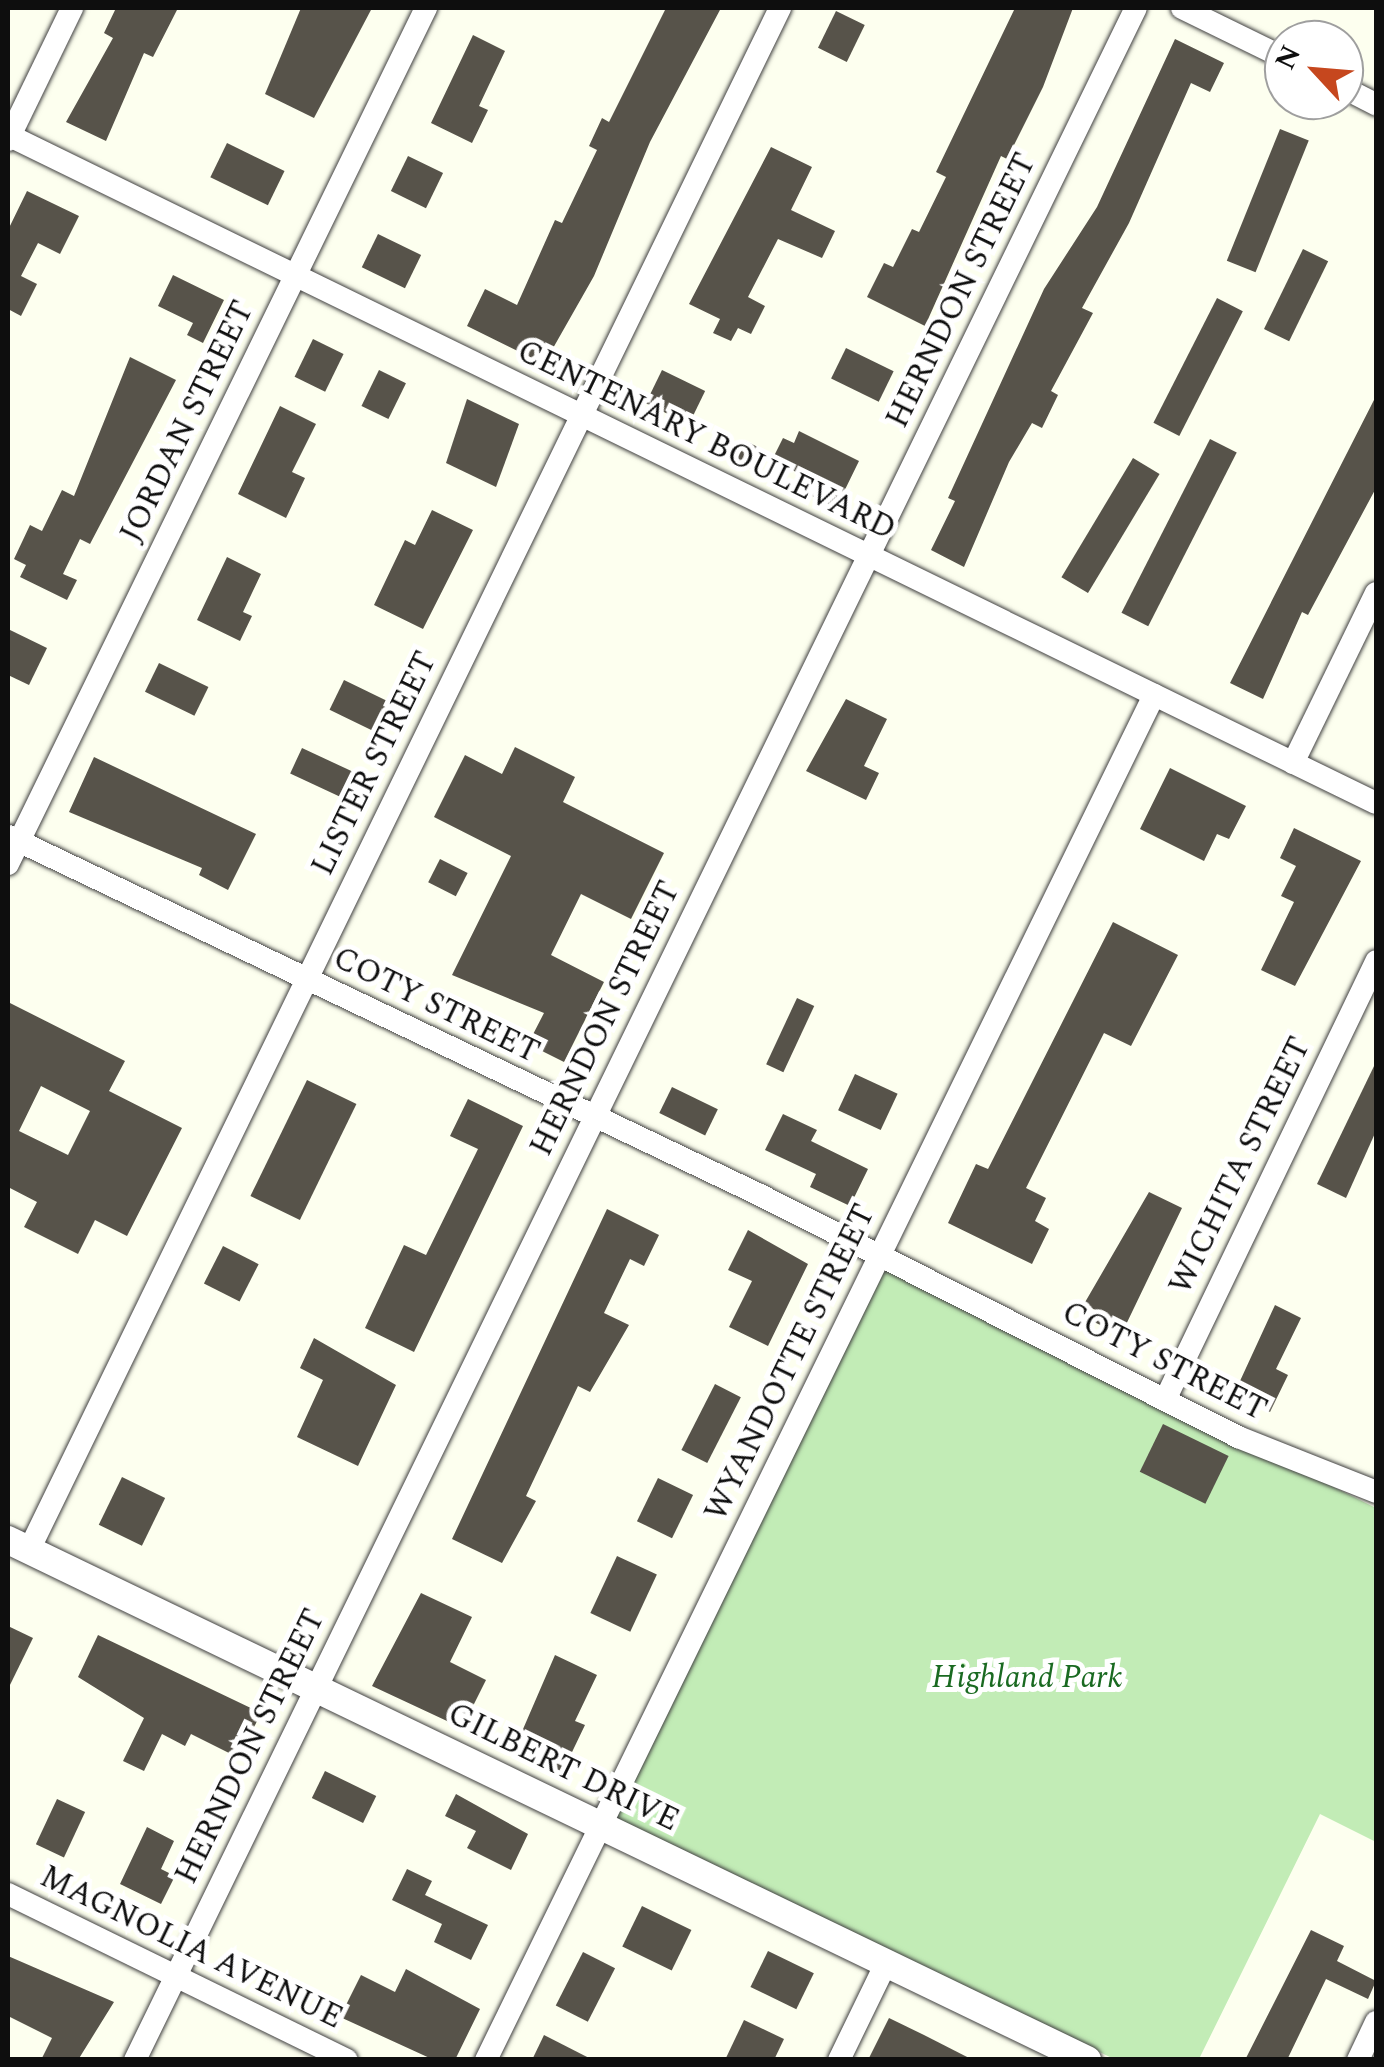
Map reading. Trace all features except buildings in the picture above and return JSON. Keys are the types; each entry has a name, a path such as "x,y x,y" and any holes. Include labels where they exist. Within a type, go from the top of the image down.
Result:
{"street":[{"path":"8,137 72,8"},
{"name":"JORDAN STREET","path":"8,864 13,838 426,8"},
{"name":"LISTER STREET","path":"18,1545 306,980 780,8"},
{"name":"HERNDON STREET","path":"135,2060 1136,8"},
{"path":"1182,8 1264,48"},
{"name":"CENTENARY BOULEVARD","path":"8,137 1376,803"},
{"path":"1294,763 1376,592"},
{"name":"WYANDOTTE STREET","path":"486,2060 1154,695"},
{"name":"COTY STREET","path":"13,838 880,1256 1295,1463 1376,1492"},
{"name":"WICHITA STREET","path":"1165,1400 1376,961"},
{"name":"GILBERT DRIVE","path":"18,1545 1087,2060"},
{"name":"MAGNOLIA AVENUE","path":"8,1894 347,2060"},
{"path":"839,2060 886,1963"},
{"path":"1358,2060 1376,2022"}],"green space":[{"name":"Highland Park","path":"882,1263 1376,1508 1376,1842 1320,1814 1199,2059 1114,2059 613,1817"}]}
